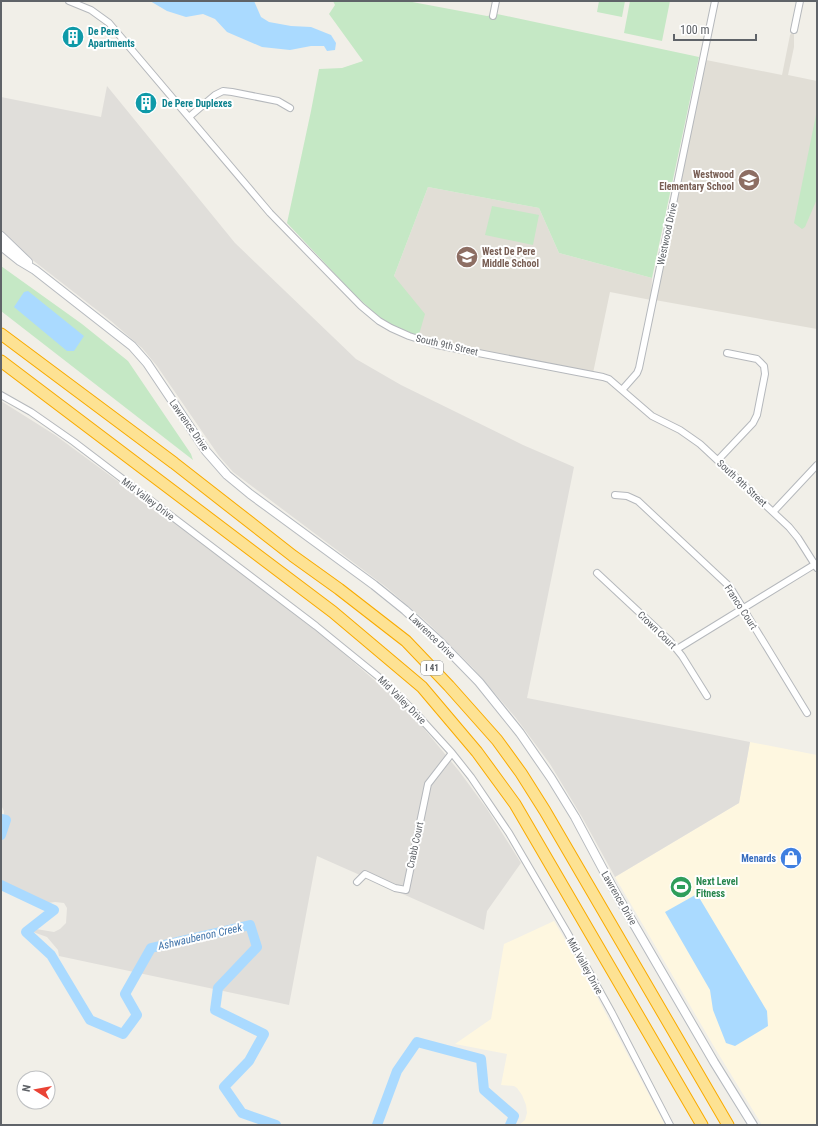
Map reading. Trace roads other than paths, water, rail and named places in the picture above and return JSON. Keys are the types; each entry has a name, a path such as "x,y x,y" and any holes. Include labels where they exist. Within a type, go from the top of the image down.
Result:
{"highway":[{"name":"I 41","path":"1,334 174,464 293,556 339,589 406,642 449,686 497,740 541,804 728,1125"},
{"name":"I 41","path":"1,361 327,607 422,687 477,752 515,804 702,1125"}],"main road":[{"path":"1,236 35,270"},
{"name":"Lawrence Drive","path":"1,246 20,261 35,270 132,346 147,363 206,451 227,475 246,491 374,585 405,610 440,642 479,682 520,734 555,784 575,817 618,897 710,1056 753,1125"}],"street":[{"name":"South 9th Street","path":"69,1 91,10 109,23 270,213 361,306 388,327 417,339 437,345 609,379 652,416 690,436 718,460 798,538 816,565"},
{"path":"493,16 496,1"},
{"name":"Westwood Drive","path":"622,390 637,373 639,368 715,1"},
{"path":"794,30 800,1"},
{"path":"189,117 215,95 223,91 278,101 290,108"},
{"path":"718,460 753,423 765,374 764,366 757,359 727,353"},
{"name":"Mid Valley Drive","path":"1,396 31,412 74,442 316,626 380,678 452,753 471,777 509,833 612,1013 670,1125"},
{"path":"773,512 817,465"},
{"name":"Franco Court","path":"615,495 627,496 638,501 730,587 807,713"},
{"path":"677,649 816,565"},
{"name":"Crown Court","path":"597,573 670,641 682,656 707,696"},
{"name":"Crabb Court","path":"357,882 365,874 395,888 406,890 428,784 452,753"}],"water":[{"path":"150,1 254,1 261,17 269,22 291,26 311,27 331,35 336,43 335,50 327,51 324,46 311,46 290,50 262,47 227,32 215,19 203,14 186,17 167,11"},
{"path":"28,291 84,336 74,351 67,351 14,307 24,292"},
{"path":"697,894 767,1011 768,1026 735,1046 726,1043 713,1010 710,990 665,912"}],"waterway":[{"name":"Ashwaubenon Creek","path":"1,819 6,820 1,835"},
{"name":"Ashwaubenon Creek","path":"1,885 54,910 26,932 51,955 90,1020 123,1034 137,1015 125,994 151,948 250,925 257,947 218,988 215,1010 264,1034 249,1061 224,1087 242,1113 276,1125"},
{"name":"Ashwaubenon Creek","path":"377,1125 397,1071 417,1042 481,1059 484,1090 514,1116 510,1125"}],"place":[{"name":"De Pere Apartments","path":"73,37"},
{"name":"De Pere Duplexes","path":"146,103"},
{"name":"Westwood Elementary School","path":"749,180"},
{"name":"West De Pere Middle School","path":"467,257"},
{"name":"Menards","path":"791,858"},
{"name":"Next Level Fitness","path":"681,887"}]}
